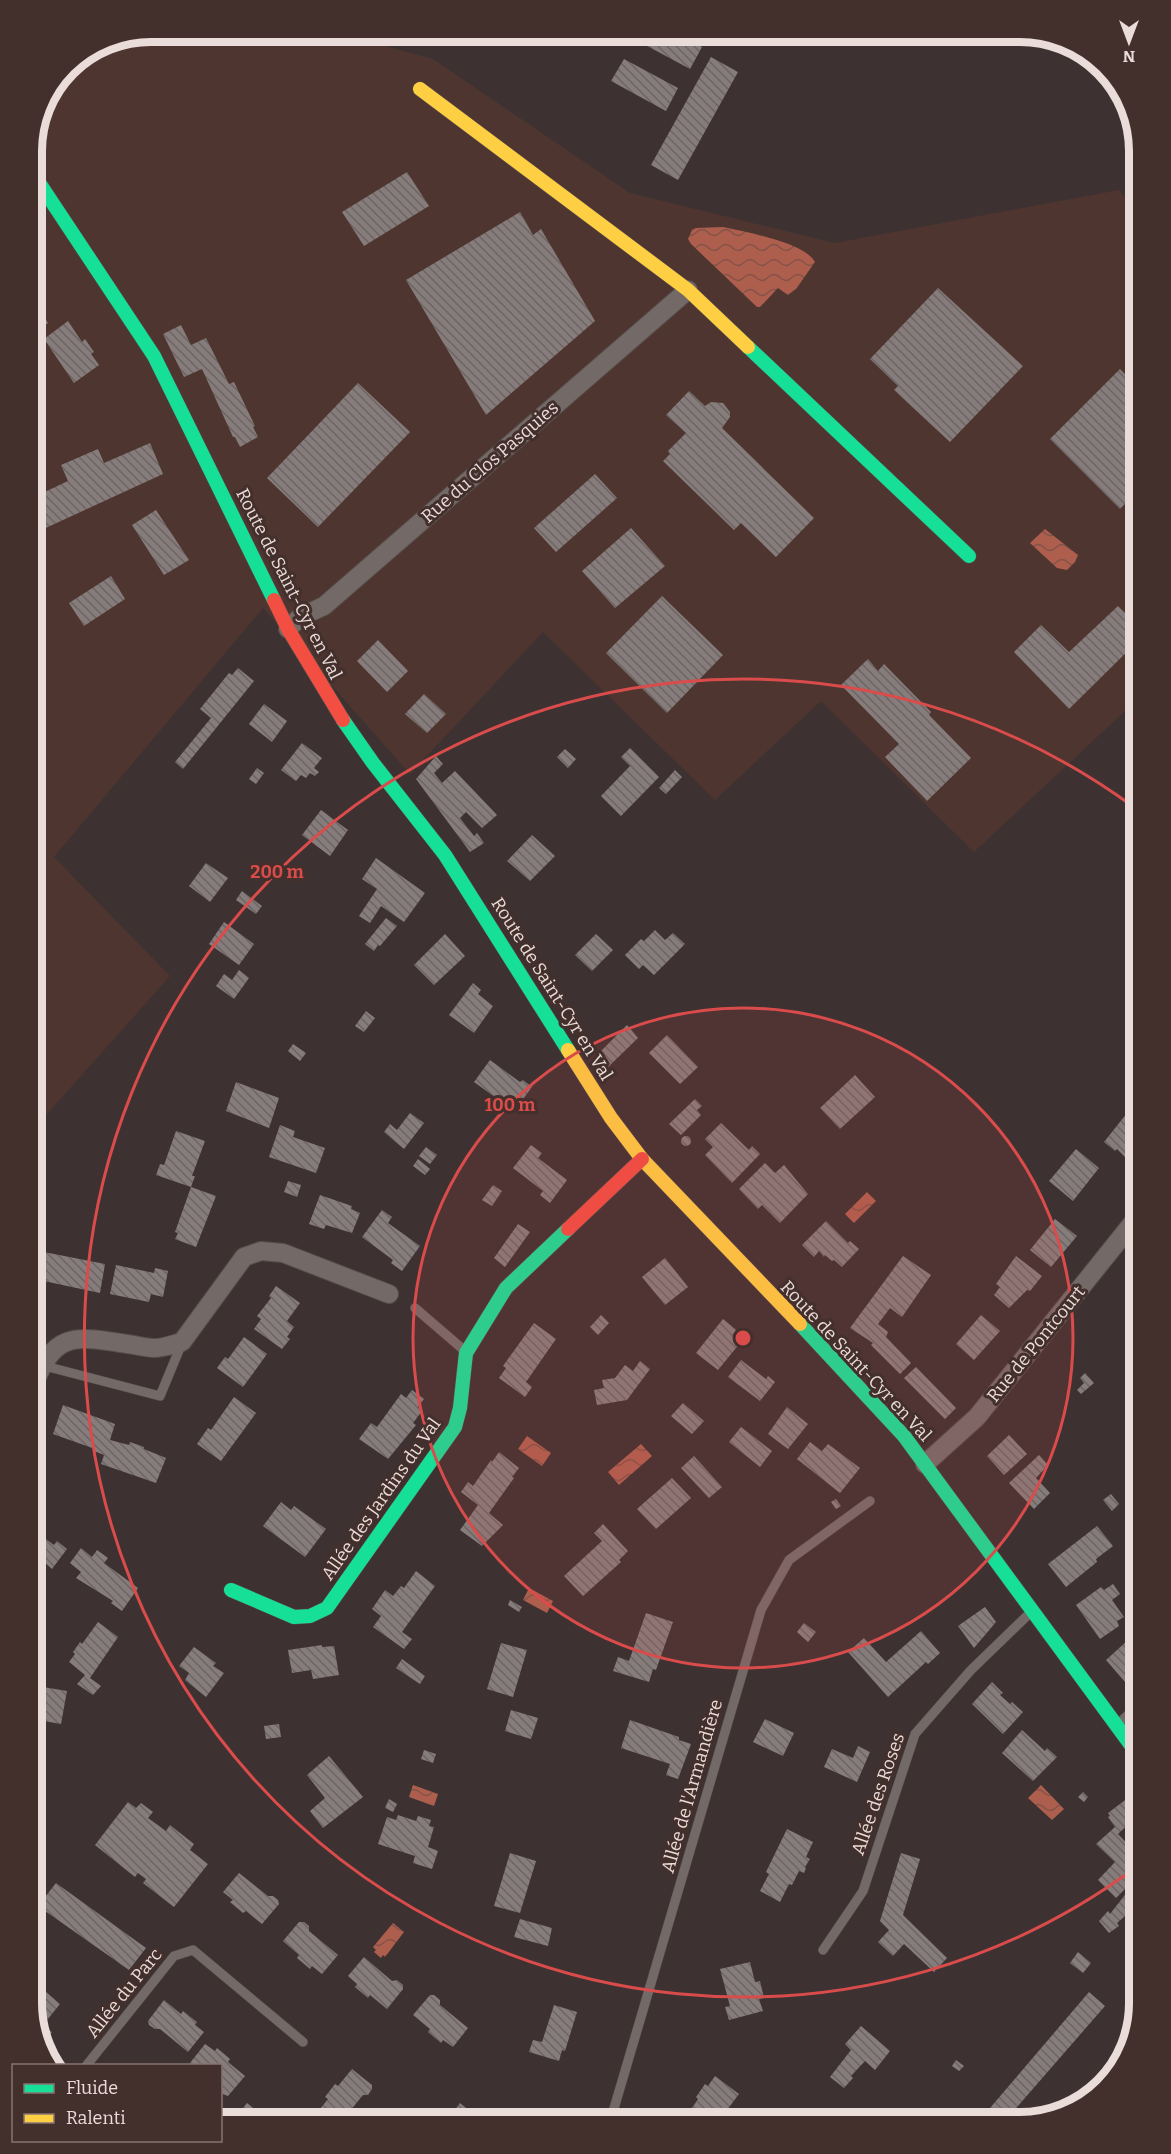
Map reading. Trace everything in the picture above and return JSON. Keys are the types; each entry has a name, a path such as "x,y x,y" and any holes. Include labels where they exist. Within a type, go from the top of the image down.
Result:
{"street":[{"path":"420,89 688,290 969,556"},
{"name":"Route de Saint-Cyr en Val","path":"42,187 154,356 288,629 329,699 373,763 445,855 611,1118 642,1159 904,1436 1129,1741"},
{"name":"Rue du Clos Pasquies","path":"288,629 300,617 324,606 688,290"},
{"name":"Allée des Jardins du Val","path":"231,1590 294,1617 310,1616 327,1608 455,1427 460,1408 466,1353 506,1288 642,1159"},
{"name":"Rue de Pontcourt","path":"925,1464 977,1417 1129,1229"},
{"path":"42,1364 55,1347 72,1339 92,1338 155,1348 182,1342 244,1257 261,1251 283,1253 389,1294"}],"lane":[{"path":"415,1308 466,1353"},
{"path":"42,1365 160,1396 182,1342"},
{"name":"Allée de l'Armandière","path":"613,2112 761,1610 789,1560 870,1501"},
{"name":"Allée des Roses","path":"823,1950 863,1891 915,1734 970,1670 1033,1611"},
{"path":"1117,1725 1129,1715"},
{"name":"Allée du Parc","path":"88,2064 174,1956 193,1950 303,2042"}],"shaded area":[{"path":"144,42 370,42 433,59 630,193 835,243 1119,190 1129,202 1129,707 974,852 821,701 715,800 543,632 410,774 263,608 54,857 170,976 42,1120 42,144 44,129 53,103 64,85 85,64 116,48"}],"water":[{"path":"723,227 787,243 809,255 815,262 796,289 788,295 778,288 760,307 757,307 688,239 692,230 696,228"},
{"path":"1045,529 1078,555 1067,570 1057,568 1030,543"},
{"path":"867,1192 876,1201 854,1223 845,1214"},
{"path":"527,1436 551,1453 542,1466 518,1449"},
{"path":"641,1444 652,1456 619,1485 608,1472"},
{"path":"529,1588 553,1601 547,1613 523,1600"},
{"path":"413,1785 438,1794 434,1806 409,1797"},
{"path":"1041,1785 1064,1809 1052,1820 1028,1798"},
{"path":"393,1923 404,1932 385,1957 383,1955 381,1958 374,1952 376,1950 373,1947"}],"building":[{"path":"640,42 693,42 702,47 690,69"},
{"path":"711,57 738,72 678,180 651,165"},
{"path":"624,59 678,88 666,111 611,81"},
{"path":"407,172 429,206 364,246 342,212"},
{"path":"520,212 533,235 541,229 595,321 486,415 406,280"},
{"path":"938,288 1023,366 950,442 894,390 898,386 870,359"},
{"path":"42,314 48,323 42,328"},
{"path":"68,321 82,342 85,339 94,352 91,354 99,365 74,383 44,339"},
{"path":"181,325 191,345 206,338 229,384 234,382 258,437 240,447 233,437 202,369 184,377 163,334"},
{"path":"1120,369 1129,378 1129,500 1120,509 1050,439"},
{"path":"358,383 410,432 318,527 267,478"},
{"path":"689,391 705,406 711,402 723,403 730,412 730,417 722,428 814,518 776,557 741,523 734,530 663,461 670,454 668,451 686,433 666,415"},
{"path":"150,443 163,474 42,530 42,493 68,481 61,465 98,449 104,463"},
{"path":"595,474 617,498 556,552 534,528"},
{"path":"156,510 189,560 164,575 132,525"},
{"path":"631,528 665,566 615,608 582,571"},
{"path":"111,576 125,599 84,626 69,603"},
{"path":"662,596 723,655 667,713 606,653"},
{"path":"1118,606 1129,617 1129,650 1069,709 1014,652 1041,625 1069,652"},
{"path":"378,640 408,671 387,692 357,661"},
{"path":"868,659 878,671 884,664 931,712 929,715 971,758 927,801 885,757 899,744 841,685"},
{"path":"238,668 254,681 183,769 175,762 211,718 200,709 229,673 232,675"},
{"path":"424,694 446,714 427,733 405,714"},
{"path":"264,704 287,721 272,742 249,724"},
{"path":"302,743 322,758 314,768 319,772 315,776 310,773 306,778 301,775 296,781 281,770"},
{"path":"630,748 659,777 621,816 601,796 630,766 621,757"},
{"path":"565,749 576,759 568,768 557,757"},
{"path":"436,756 443,764 434,773 442,783 455,771 497,815 482,828 466,812 460,818 474,836 477,833 484,843 470,852 416,779"},
{"path":"257,768 264,773 256,784 249,779"},
{"path":"675,770 682,777 666,794 659,788"},
{"path":"321,810 348,830 330,856 302,835"},
{"path":"532,835 555,856 530,881 507,861"},
{"path":"376,858 425,893 404,922 381,906 370,923 359,916 377,889 362,879"},
{"path":"206,863 228,878 210,902 189,886"},
{"path":"242,891 262,906 256,914 236,900"},
{"path":"386,918 397,926 374,951 365,944"},
{"path":"224,922 254,944 239,965 209,944"},
{"path":"655,930 665,940 673,933 685,944 654,975 643,965 639,969 625,955 641,939 644,941"},
{"path":"445,934 465,956 434,985 414,965"},
{"path":"596,934 613,950 592,971 575,955"},
{"path":"239,970 249,978 234,999 216,986 224,974 232,980"},
{"path":"473,983 481,990 478,994 493,1006 474,1033 449,1015"},
{"path":"366,1011 375,1018 364,1032 355,1026"},
{"path":"627,1025 638,1038 604,1071 595,1057"},
{"path":"667,1035 698,1067 680,1084 649,1053"},
{"path":"293,1044 306,1053 300,1061 288,1051"},
{"path":"490,1060 520,1082 523,1080 532,1087 514,1111 474,1082"},
{"path":"855,1075 875,1097 840,1129 820,1108"},
{"path":"236,1082 279,1098 269,1128 226,1111"},
{"path":"695,1099 702,1106 697,1110 701,1115 681,1135 669,1124"},
{"path":"1129,1111 1129,1156 1127,1159 1117,1149 1115,1151 1104,1142"},
{"path":"410,1113 424,1123 404,1149 384,1132 390,1124 397,1130"},
{"path":"721,1123 749,1150 752,1146 760,1154 732,1183 705,1155 713,1147 705,1139"},
{"path":"280,1125 295,1131 293,1137 325,1148 316,1173 269,1157"},
{"path":"176,1131 205,1141 192,1176 195,1176 191,1187 156,1175 160,1164 164,1165"},
{"path":"686,1136 690,1137 690,1145 686,1146 682,1145 681,1141 682,1137"},
{"path":"531,1145 542,1153 538,1158 567,1180 550,1203 540,1195 543,1191 513,1168"},
{"path":"426,1147 437,1155 430,1164 419,1156"},
{"path":"1076,1149 1099,1168 1073,1201 1049,1181"},
{"path":"418,1159 430,1169 425,1175 413,1166"},
{"path":"765,1163 775,1173 784,1165 808,1194 780,1223 762,1205 758,1209 739,1189"},
{"path":"288,1181 301,1185 297,1197 284,1192"},
{"path":"493,1185 502,1191 492,1206 482,1200"},
{"path":"191,1187 216,1196 196,1247 175,1239 178,1233 175,1232"},
{"path":"320,1195 352,1206 351,1209 360,1213 352,1233 326,1225 324,1229 309,1224"},
{"path":"382,1210 392,1217 388,1223 420,1246 402,1271 391,1263 393,1260 362,1237"},
{"path":"1055,1219 1077,1236 1051,1267 1030,1250"},
{"path":"826,1221 848,1243 850,1241 859,1249 842,1267 825,1255 824,1257 819,1251 814,1257 802,1245"},
{"path":"518,1224 530,1232 505,1267 494,1258"},
{"path":"44,1252 105,1264 100,1293 42,1281"},
{"path":"903,1256 931,1275 902,1317 890,1308 878,1324 888,1332 886,1337 911,1363 900,1374 871,1345 873,1343 850,1328"},
{"path":"1016,1256 1042,1276 1030,1291 1027,1290 1009,1308 994,1295 1000,1287 996,1284"},
{"path":"665,1258 688,1287 665,1305 642,1277"},
{"path":"116,1265 154,1273 155,1268 168,1271 163,1297 151,1294 149,1302 110,1294"},
{"path":"276,1286 300,1303 287,1321 294,1327 287,1337 290,1339 282,1349 254,1329 261,1319 257,1316 271,1298 269,1296"},
{"path":"601,1315 609,1323 598,1335 590,1327"},
{"path":"981,1315 1000,1331 974,1360 956,1344"},
{"path":"723,1319 745,1337 718,1370 696,1353"},
{"path":"534,1323 556,1339 526,1382 532,1387 525,1397 499,1378 506,1368 503,1366"},
{"path":"244,1337 267,1354 243,1387 217,1368 225,1357 228,1359"},
{"path":"741,1360 766,1379 768,1376 775,1382 760,1401 728,1377"},
{"path":"640,1361 650,1369 627,1400 597,1405 594,1390 604,1388 602,1380 615,1378 625,1365 633,1371"},
{"path":"916,1367 956,1408 945,1419 904,1378"},
{"path":"1085,1373 1094,1383 1081,1394 1077,1390 1084,1383 1080,1378"},
{"path":"412,1390 424,1399 418,1407 422,1411 413,1423 416,1425 388,1459 359,1439 371,1423 377,1427 401,1394 406,1398"},
{"path":"234,1397 256,1413 221,1461 197,1444 208,1428 211,1430"},
{"path":"683,1403 704,1421 692,1434 671,1416"},
{"path":"63,1405 115,1424 110,1440 129,1445 130,1442 166,1458 156,1483 101,1464 104,1455 94,1451 95,1449 53,1434"},
{"path":"787,1407 808,1424 788,1449 768,1434"},
{"path":"741,1427 772,1451 760,1467 729,1442"},
{"path":"1009,1435 1027,1454 1004,1475 987,1456"},
{"path":"810,1442 822,1451 828,1444 860,1468 840,1493 797,1459"},
{"path":"499,1452 519,1468 489,1513 503,1525 482,1546 460,1530 478,1505 461,1492 468,1482 473,1486"},
{"path":"1039,1455 1048,1465 1036,1478 1050,1493 1034,1509 1009,1483"},
{"path":"694,1456 722,1487 709,1498 681,1468"},
{"path":"672,1478 691,1498 656,1529 637,1509"},
{"path":"1111,1494 1119,1504 1112,1511 1103,1500"},
{"path":"836,1499 841,1506 836,1509 831,1502"},
{"path":"281,1502 291,1510 294,1506 326,1529 305,1557 263,1526"},
{"path":"603,1524 628,1551 619,1560 621,1562 583,1596 564,1576 602,1541 594,1533"},
{"path":"1097,1526 1113,1546 1066,1587 1048,1564"},
{"path":"42,1536 54,1545 57,1541 67,1549 52,1569 43,1561"},
{"path":"81,1548 92,1557 97,1550 108,1558 104,1563 138,1588 122,1611 111,1603 113,1601 76,1578 81,1572 70,1563"},
{"path":"416,1571 435,1586 402,1632 412,1639 404,1649 373,1627 381,1616 372,1609 385,1590 393,1596 401,1586 404,1588"},
{"path":"1113,1584 1120,1594 1112,1600 1124,1617 1117,1621 1119,1626 1100,1639 1076,1605 1101,1587 1104,1590"},
{"path":"510,1600 522,1607 519,1612 508,1605"},
{"path":"985,1607 996,1622 974,1648 958,1626"},
{"path":"646,1613 673,1622 656,1670 653,1669 649,1682 613,1671 618,1657 629,1661"},
{"path":"98,1622 118,1637 90,1678 101,1686 93,1695 77,1684 85,1675 69,1662 80,1642 82,1644"},
{"path":"804,1623 816,1632 808,1642 797,1632"},
{"path":"921,1631 940,1653 928,1664 926,1662 888,1697 848,1652 864,1638 886,1662"},
{"path":"1129,1639 1129,1678 1125,1682 1106,1660"},
{"path":"501,1643 527,1650 513,1697 487,1689"},
{"path":"322,1645 322,1647 334,1646 339,1675 313,1679 311,1670 292,1673 288,1650"},
{"path":"194,1647 216,1663 213,1666 224,1673 206,1697 185,1680 189,1673 179,1666"},
{"path":"402,1659 425,1676 420,1684 396,1668"},
{"path":"992,1682 1003,1693 1000,1695 1023,1712 1003,1734 972,1704"},
{"path":"43,1687 67,1691 61,1724 42,1721"},
{"path":"511,1710 538,1718 531,1739 505,1731"},
{"path":"765,1719 794,1733 783,1756 753,1742"},
{"path":"630,1720 679,1737 679,1740 691,1744 678,1779 666,1775 670,1764 621,1748"},
{"path":"279,1724 281,1737 266,1739 264,1726"},
{"path":"1022,1730 1045,1751 1047,1748 1057,1757 1033,1781 1002,1753"},
{"path":"858,1746 870,1752 857,1782 824,1767 832,1749 853,1758"},
{"path":"424,1750 436,1754 433,1763 421,1759"},
{"path":"329,1756 363,1797 323,1828 310,1811 325,1798 307,1775"},
{"path":"1083,1792 1088,1797 1084,1802 1078,1797"},
{"path":"1129,1797 1129,1824 1118,1834 1129,1846 1129,1885 1116,1898 1098,1880 1115,1862 1096,1844 1115,1827 1108,1813"},
{"path":"389,1799 397,1804 393,1812 385,1808"},
{"path":"128,1802 136,1808 141,1803 153,1812 148,1818 166,1831 170,1825 194,1844 190,1850 208,1864 174,1907 143,1883 146,1879 138,1873 135,1877 95,1845"},
{"path":"398,1815 416,1821 418,1816 431,1820 429,1826 434,1827 428,1847 438,1851 432,1869 413,1863 415,1856 378,1844 387,1817 396,1820"},
{"path":"787,1829 813,1842 806,1857 810,1859 804,1873 799,1871 780,1902 760,1891 769,1874 766,1872"},
{"path":"510,1853 536,1861 520,1913 494,1906"},
{"path":"901,1853 920,1859 903,1915 947,1958 934,1972 904,1944 893,1956 878,1942 889,1930 880,1921"},
{"path":"239,1873 268,1896 273,1896 278,1900 279,1904 262,1924 246,1911 243,1913 230,1902 233,1900 223,1892"},
{"path":"56,1883 146,1948 129,1970 42,1909 42,1901"},
{"path":"1129,1890 1129,1913 1117,1923 1119,1926 1109,1933 1099,1921 1108,1911 1110,1914"},
{"path":"520,1919 552,1928 548,1946 514,1937"},
{"path":"299,1922 304,1922 309,1926 309,1931 338,1955 322,1974 312,1966 310,1969 297,1958 299,1955 283,1941"},
{"path":"1078,1952 1091,1963 1083,1973 1070,1963"},
{"path":"364,1957 392,1981 397,1980 403,1985 403,1989 387,2009 370,1995 368,1998 355,1987 357,1984 348,1976"},
{"path":"750,1962 755,1982 760,1981 764,1998 759,1999 763,2011 729,2020 725,2007 730,2006 720,1969"},
{"path":"45,1991 60,2004 44,2024 42,2010 42,1995"},
{"path":"1089,1992 1105,2006 1013,2112 987,2112"},
{"path":"430,1995 440,2000 440,2005 468,2028 453,2047 443,2040 441,2043 428,2032 430,2029 413,2015"},
{"path":"164,2000 181,2014 183,2011 197,2022 195,2025 204,2032 188,2052 160,2029 149,2025 148,2021"},
{"path":"554,2005 577,2012 565,2051 562,2050 559,2061 529,2052 533,2040 542,2042"},
{"path":"44,2026 52,2032 48,2037"},
{"path":"861,2026 890,2051 875,2070 865,2061 851,2076 853,2078 844,2088 830,2077 851,2050 845,2044"},
{"path":"205,2044 215,2051 217,2048 230,2059 228,2062 245,2076 228,2096 222,2094 222,2064 190,2063"},
{"path":"956,2060 964,2066 959,2071 952,2066"},
{"path":"352,2069 372,2085 372,2089 368,2095 363,2095 349,2112 324,2112 320,2109 328,2099 325,2097 335,2084 338,2086"},
{"path":"1102,2070 1104,2072 1092,2085 1082,2093"},
{"path":"715,2076 739,2094 726,2112 689,2112 705,2084 708,2086"},
{"path":"247,2103 257,2111 259,2108 264,2112 240,2112"},
{"path":"460,2103 471,2112 453,2112"}],"traffic: fast":[{"path":"42,187 154,356 274,600"},
{"path":"748,347 969,556"},
{"path":"343,720 373,763 445,855 568,1050"},
{"path":"231,1590 294,1617 310,1616 327,1608 455,1427 460,1408 466,1353 506,1288 568,1229"},
{"path":"800,1324 904,1436 1129,1742"}],"traffic: slow":[{"path":"420,89 688,290 748,347"},
{"path":"568,1050 611,1118 642,1159 800,1324"}],"traffic: jam":[{"path":"274,600 288,629 343,720"},
{"path":"568,1229 642,1159"}]}
